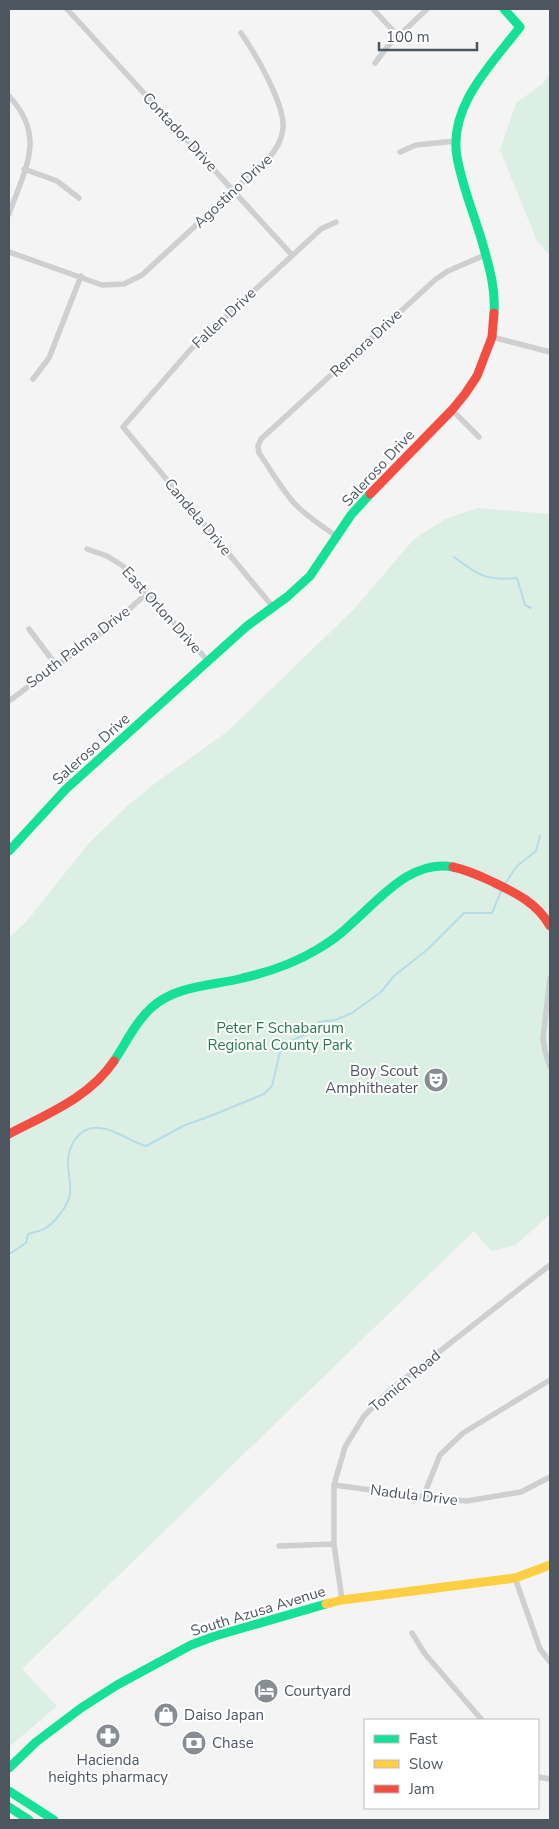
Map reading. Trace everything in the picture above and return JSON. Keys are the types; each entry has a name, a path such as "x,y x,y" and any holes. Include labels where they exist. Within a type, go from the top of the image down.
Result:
{"street":[{"name":"Contador Drive","path":"67,9 292,255"},
{"path":"373,9 398,36"},
{"path":"375,63 398,36 428,9"},
{"name":"Saleroso Drive","path":"9,852 66,789 247,626 293,592 310,576 365,499 452,410 477,376 492,337 495,303 491,272 460,167 456,140 463,108 471,91 520,27 504,9"},
{"name":"Agostino Drive","path":"9,252 102,285 124,284 133,281 142,275 268,159 277,149 284,128 282,115 277,99 253,50 241,33"},
{"path":"9,96 18,107 30,134 29,153 9,214"},
{"path":"400,152 416,145 456,140"},
{"path":"24,170 57,181 79,198"},
{"name":"Fallen Drive","path":"123,427 191,349 321,229 336,222"},
{"name":"Remora Drive","path":"338,536 310,518 298,507 259,453 258,446 261,439 436,279 448,271 485,255"},
{"path":"33,379 49,358 81,276"},
{"path":"492,337 550,352"},
{"path":"452,410 479,437"},
{"name":"Candela Drive","path":"123,427 273,607"},
{"name":"East Orlon Drive","path":"88,549 107,556 123,566 208,661"},
{"name":"South Palma Drive","path":"9,701 115,622 147,593"},
{"path":"29,629 56,665"},
{"path":"9,1134 72,1100 94,1084 111,1065 140,1019 154,1006 171,995 263,973 307,955 350,926 394,884 417,870 435,867 466,870 504,887 533,903 544,914 550,926"},
{"path":"550,978 543,1038 550,1067"},
{"name":"Tomich Road","path":"342,1600 334,1544 334,1485 345,1447 364,1416 389,1391 550,1266"},
{"path":"423,1497 440,1455 451,1444 463,1433 550,1380"},
{"name":"Nadula Drive","path":"334,1485 467,1501 521,1492 550,1477"},
{"path":"279,1546 334,1544"},
{"name":"South Azusa Avenue","path":"9,1768 36,1742 81,1708 117,1685 191,1645 301,1610 342,1600 515,1578 550,1565"},
{"path":"515,1578 540,1649 550,1662"},
{"path":"412,1633 425,1654 481,1719"},
{"path":"9,1791 54,1820"},
{"path":"9,1807 29,1820"}],"green space":[{"path":"550,74 550,256 537,241 500,150 516,103 542,84"},
{"name":"Peter F Schabarum Regional County Park","path":"478,508 550,514 550,1214 516,1245 491,1251 474,1231 22,1669 57,1706 9,1747 9,938 26,922 88,844 125,808 154,784 227,732 355,608 414,539 445,519"}],"waterway":[{"path":"454,557 483,575 498,579 517,578 525,605 531,608"},
{"path":"504,885 517,866 536,851 540,836"},
{"path":"9,1252 11,1253 26,1243 28,1234 46,1228 64,1208 70,1192 68,1163 70,1150 81,1133 93,1128 106,1129 146,1146 183,1126 264,1094 272,1086 280,1052 290,1041 311,1032 319,1022 335,1020 352,1013 381,992 394,976 428,949 464,913 492,913 502,889"}],"traffic: fast":[{"path":"494,313 491,275 462,178 457,157 456,138 459,120 475,87 485,71 520,27 504,9"},
{"path":"9,851 66,789 247,626 287,597 310,576 351,515 370,494"},
{"path":"114,1061 140,1020 161,1000 195,987 253,976 300,959 335,938 385,893 410,875 423,869 438,866 453,867"},
{"path":"9,1768 36,1742 81,1708 117,1685 191,1645 215,1636 326,1604"},
{"path":"9,1791 54,1820"},
{"path":"9,1807 29,1820"}],"traffic: slow":[{"path":"326,1604 342,1600 515,1578 550,1565"}],"traffic: jam":[{"path":"370,494 452,410 465,394 477,376 492,337 494,313"},
{"path":"453,867 479,875 518,895 539,911 550,926"},
{"path":"9,1134 80,1095 104,1074 114,1061"}],"place":[{"name":"Boy Scout Amphitheater","path":"436,1080"},
{"name":"Courtyard","path":"266,1691"},
{"name":"Daiso Japan","path":"166,1715"},
{"name":"Hacienda heights pharmacy","path":"108,1736"},
{"name":"Chase","path":"194,1743"}]}
